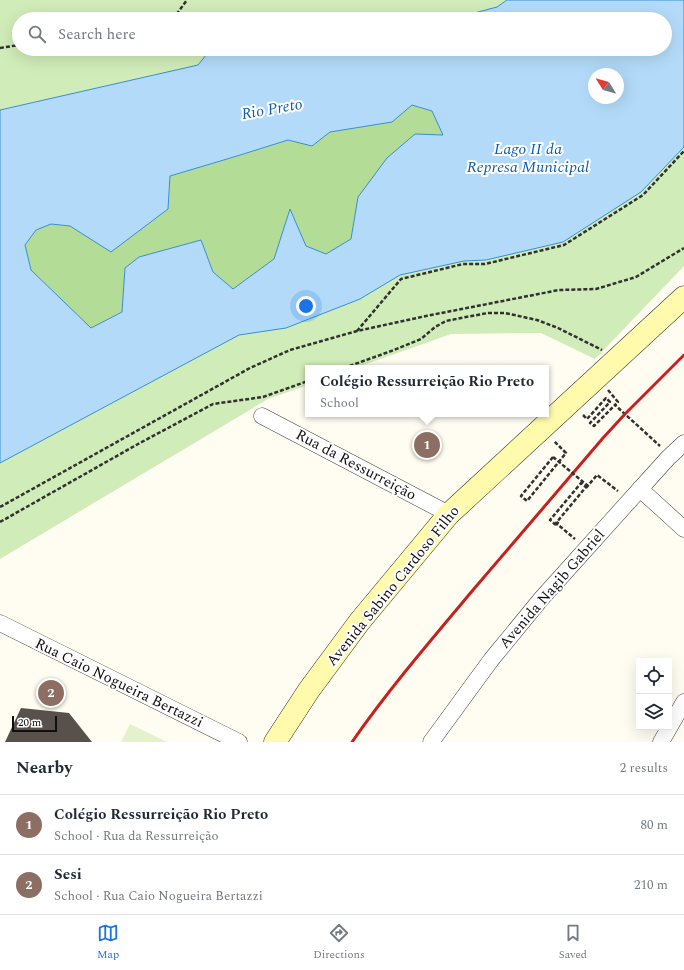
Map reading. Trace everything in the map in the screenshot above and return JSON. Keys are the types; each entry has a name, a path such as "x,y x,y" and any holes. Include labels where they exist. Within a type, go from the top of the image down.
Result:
{"main road":[{"name":"Avenida Sabino Cardoso Filho","path":"275,742 309,690 360,621 449,514 684,297"}],"street":[{"name":"Rua da Ressurreição","path":"262,416 449,514"},
{"name":"Avenida Nagib Gabriel","path":"431,742 491,660 541,599 668,458 684,444"},
{"path":"640,489 684,529"},
{"name":"Rua Caio Nogueira Bertazzi","path":"0,623 239,742"},
{"path":"661,742 684,702"}],"path":[{"path":"178,12 187,0"},
{"path":"0,48 12,46"},
{"path":"357,331 401,279 463,264 485,264 564,245 643,195 684,151"},
{"path":"0,507 250,368 290,350 357,331 426,316 559,290 596,289 636,277 684,248"},
{"path":"352,365 421,339 435,327 446,321 488,313 505,314 537,320 607,351"},
{"path":"0,522 138,444 213,404 263,397 305,382"},
{"path":"588,411 583,416 586,419 606,398 610,402 590,423 594,426 618,402 608,390"},
{"path":"615,405 663,448 661,451 668,458"},
{"path":"551,437 566,453 527,501 521,496 553,457 588,486"},
{"path":"576,539 556,523 586,487 581,482 550,520 556,525 559,521 597,475 619,491"}],"green space":[{"path":"0,0 507,0 497,7 478,12 12,12 12,56 205,56 198,65 0,110"},
{"path":"412,105 432,111 443,135 358,197 351,239 326,254 306,246 290,209 274,259 233,289 213,272 201,240 139,257 125,268 122,312 91,328 31,270 25,245 36,230 51,224 70,226 111,251 168,209 170,176 288,140 312,146 330,132 392,122"},
{"path":"684,147 684,266 595,359 541,333 451,334 363,365 305,365 305,386 268,399 0,559 0,463 239,335 286,328 360,299 400,275 464,261 486,260 641,192"},
{"path":"130,724 167,742 121,742"}],"water":[{"name":"Lago II da Represa Municipal","path":"507,0 684,0 684,147 641,192 563,242 486,260 464,261 400,275 360,299 286,328 239,335 0,463 0,110 198,65 205,56 672,56 672,12 478,12 497,7","holes":["412,105 432,111 443,135 415,134 387,158 358,197 351,239 326,254 306,246 290,209 274,259 233,289 213,272 201,240 139,257 125,268 122,312 91,328 31,270 25,245 36,230 51,224 70,226 111,252 168,209 170,176 288,140 312,146 330,132 392,122"]}],"building":[{"path":"21,708 69,713 92,742 5,742"}],"railway":[{"path":"352,742 395,684 426,646 603,438 684,355"}],"place":[{"name":"Colégio Ressurreição Rio Preto","path":"427,445"},
{"name":"Sesi","path":"51,693"}],"water label":[{"name":"Rio Preto","path":"272,109"}]}
